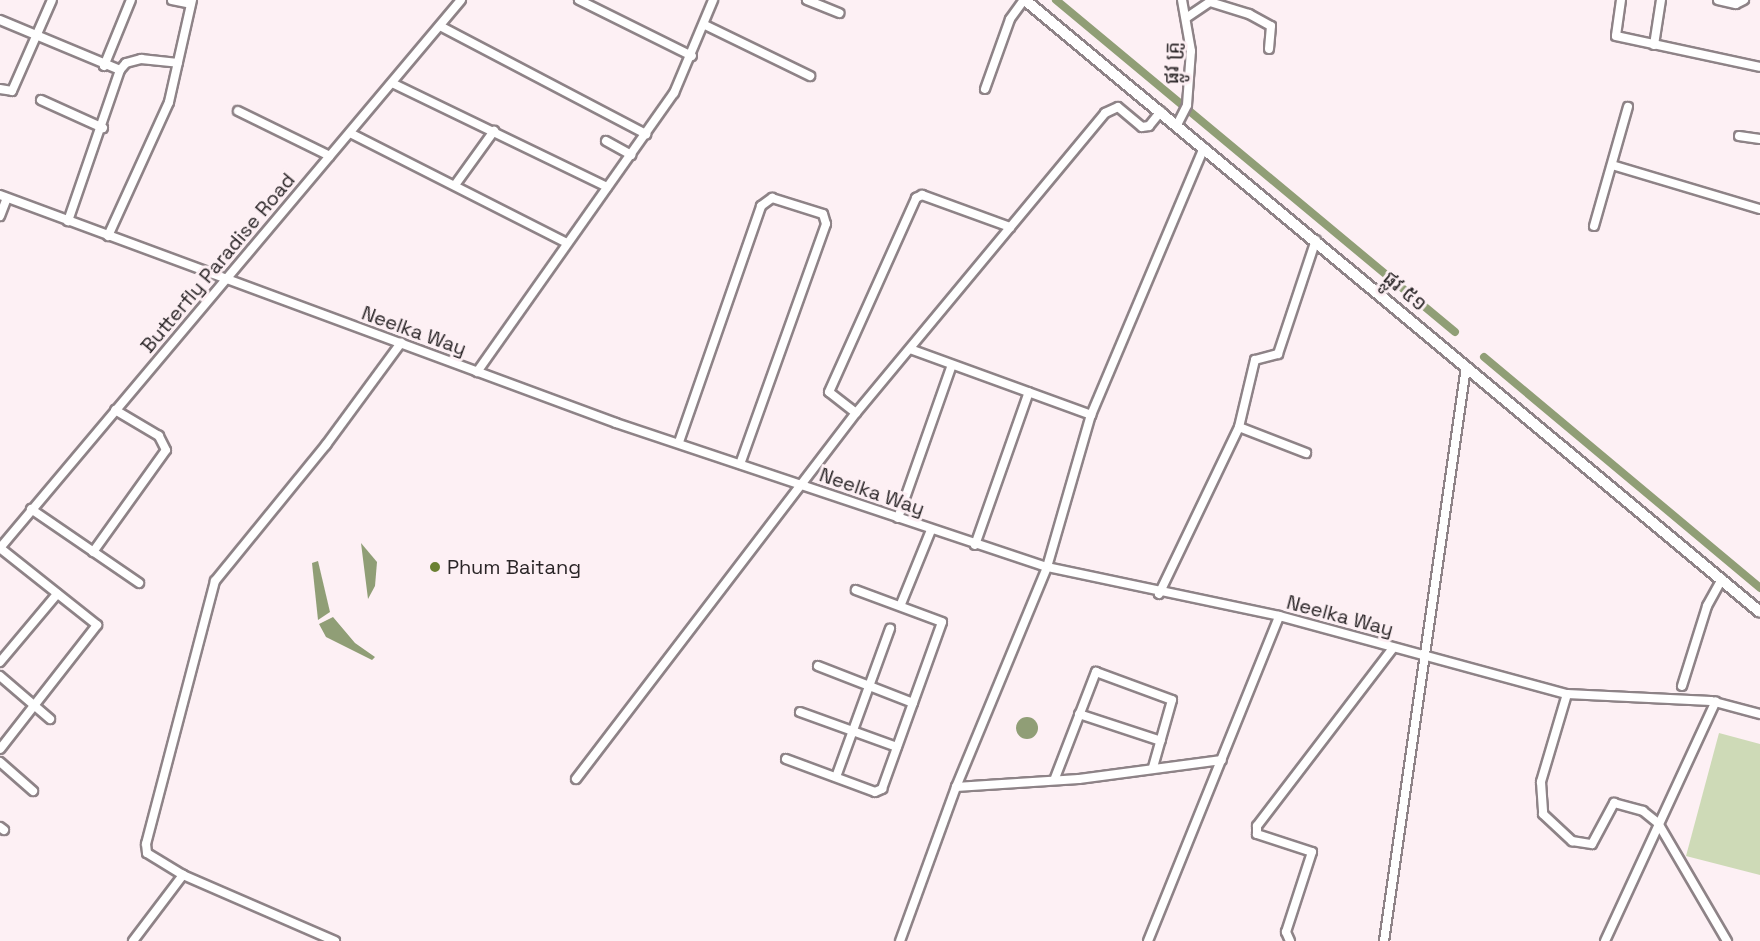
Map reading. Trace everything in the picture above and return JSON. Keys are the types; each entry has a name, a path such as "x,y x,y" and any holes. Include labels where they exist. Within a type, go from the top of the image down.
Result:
{"main road":[{"name":"ផ្លូវ ៥១","path":"1020,4 1161,111 1179,122 1203,148 1760,612"}],"street":[{"path":"0,89 12,91 52,0"},
{"path":"104,66 132,0"},
{"path":"108,236 169,102 192,2 172,0"},
{"name":"Butterfly Paradise Road","path":"0,548 461,0"},
{"path":"579,0 692,56"},
{"path":"477,372 565,242 646,134 692,56 705,25 712,0"},
{"path":"807,0 839,14"},
{"name":"ផ្លូវ គ្រូ","path":"1179,122 1187,105 1191,51 1182,0"},
{"path":"1621,0 1615,35 1760,67"},
{"path":"1654,45 1662,0"},
{"path":"1718,0 1736,4 1744,0"},
{"path":"1186,18 1210,2 1249,14 1271,26 1269,49"},
{"path":"985,89 1020,4"},
{"path":"0,20 104,66 120,70"},
{"path":"705,25 810,76"},
{"path":"440,27 646,134"},
{"path":"68,221 103,128 120,70 126,63 141,59 178,63"},
{"path":"392,83 607,187"},
{"path":"41,100 103,128"},
{"path":"576,779 856,413 1110,109 1118,107 1142,126 1149,126 1161,111"},
{"path":"1594,226 1628,107"},
{"path":"238,111 330,156"},
{"path":"455,185 494,131"},
{"path":"350,133 565,242"},
{"path":"1739,136 1760,139"},
{"path":"606,141 631,155"},
{"path":"900,941 956,787 1047,567 1091,415 1203,148"},
{"path":"1611,165 1760,209"},
{"path":"856,413 829,392 916,198 922,195 1010,227"},
{"path":"0,216 3,196"},
{"name":"Neelka Way","path":"3,196 477,372 799,485 1047,567 1159,594 1280,616 1567,694 1716,701 1760,714"},
{"path":"679,442 761,206 772,198 823,214 826,224 740,464"},
{"path":"1159,594 1239,427 1253,363 1258,357 1278,354 1316,240"},
{"path":"335,941 183,875 147,853 146,844 213,585 400,343"},
{"path":"910,349 1091,415"},
{"path":"898,518 952,365"},
{"path":"1384,941 1466,367"},
{"path":"975,545 1029,392"},
{"path":"93,552 166,450 159,436 115,410"},
{"path":"1239,427 1306,453"},
{"path":"31,509 139,583"},
{"path":"901,604 931,530"},
{"path":"0,548 97,625 0,749"},
{"path":"1682,686 1707,606 1722,579"},
{"path":"786,759 880,792 942,622 901,604 856,590"},
{"path":"0,662 57,594"},
{"path":"1148,941 1280,616"},
{"path":"836,777 890,629"},
{"path":"1290,941 1286,932 1312,852 1257,834 1257,826 1393,648"},
{"path":"818,666 913,703"},
{"path":"1055,778 1093,675 1100,672 1172,700 1154,767"},
{"path":"0,676 50,719"},
{"path":"1567,694 1541,783 1543,814 1559,832 1587,844 1599,838 1614,803 1628,804 1658,824 1727,941"},
{"path":"1605,941 1716,701"},
{"path":"800,712 897,747"},
{"path":"1079,714 1161,741"},
{"path":"956,787 1222,760"},
{"path":"0,762 33,791"},
{"path":"133,941 183,875"}],"shaded area":[{"path":"361,543 377,562 375,586 368,599"},
{"path":"318,561 330,612 318,620 312,563"},
{"path":"333,617 355,643 375,657 372,660 326,637 319,624"},
{"path":"1027,717 1035,720 1038,728 1035,736 1027,739 1019,736 1016,728 1019,720"},
{"path":"1719,733 1760,744 1760,875 1686,856"}],"waterway":[{"path":"1056,0 1455,332"},
{"path":"1484,357 1760,588"}],"place":[{"name":"Phum Baitang","path":"435,567"}]}
